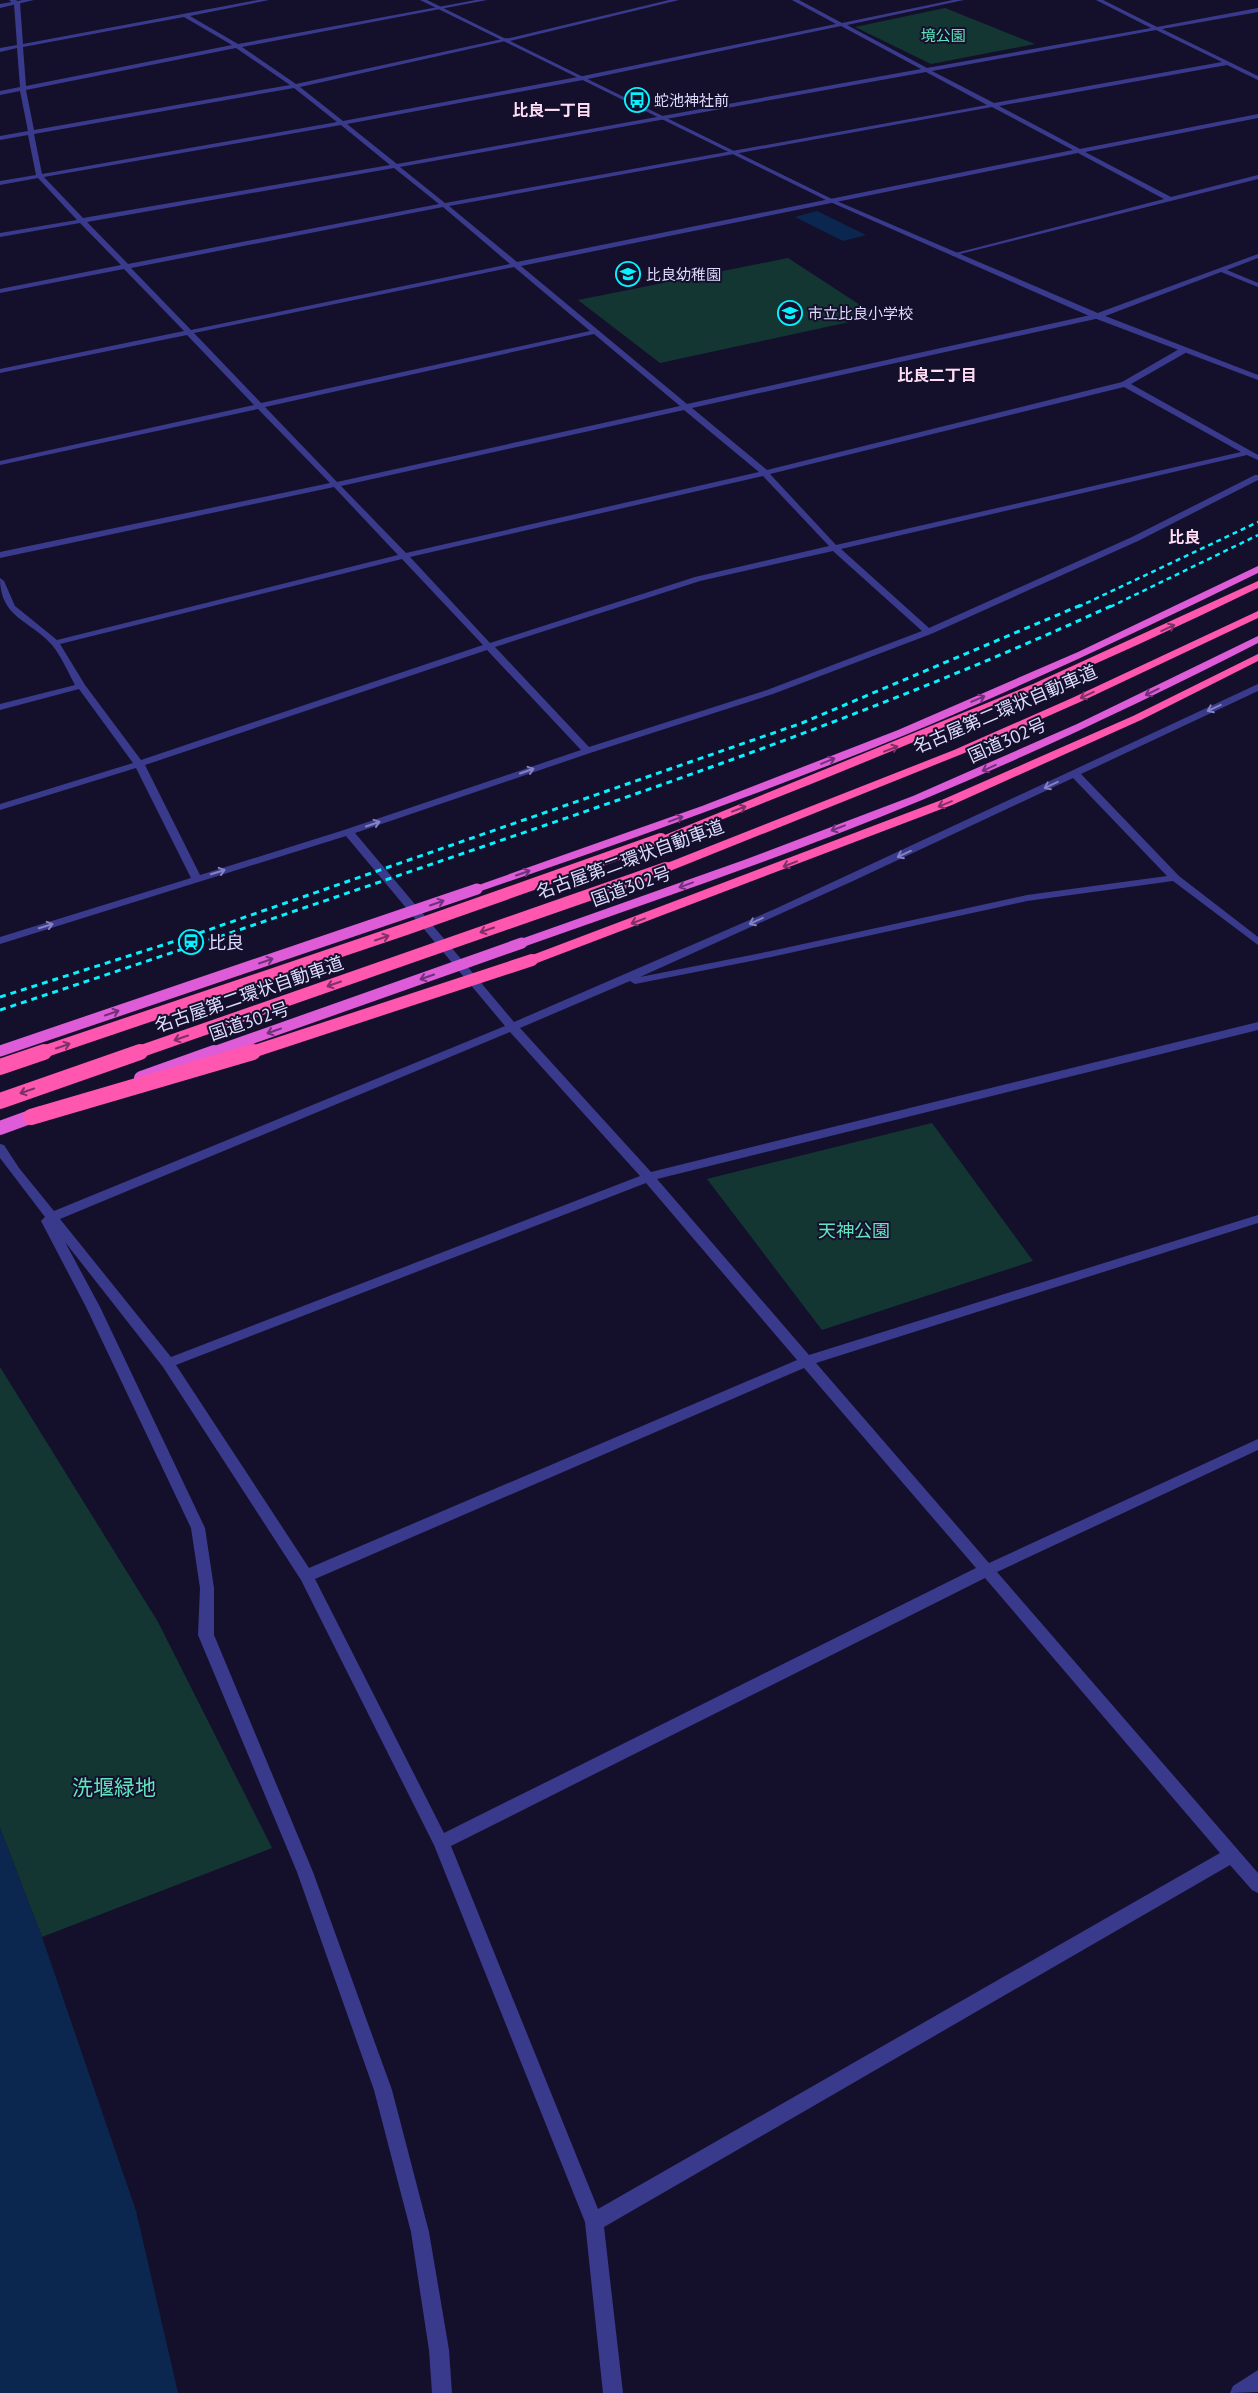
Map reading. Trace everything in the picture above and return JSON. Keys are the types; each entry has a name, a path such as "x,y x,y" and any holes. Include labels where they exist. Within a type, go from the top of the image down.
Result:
{"highway":[{"path":"0,1051 638,833 825,762 1098,646 1258,570"},
{"name":"名古屋第二環状自動車道","path":"0,1067 416,926 662,839 922,737 1056,680 1258,584"},
{"name":"名古屋第二環状自動車道","path":"0,1101 666,868 958,752 1093,692 1258,614"},
{"name":"国道302号","path":"0,1128 708,877 971,775 1080,727 1258,639"},
{"path":"31,1116 276,1045 532,960 948,802 1137,718 1258,657"}],"street":[{"path":"0,6 14,1 31,0"},
{"path":"0,50 266,0"},
{"path":"423,0 830,200 1097,316 1258,378"},
{"path":"0,93 484,0"},
{"path":"0,138 295,86 507,40 676,0"},
{"path":"795,0 840,26 1169,199"},
{"path":"0,183 344,123 583,78 961,0"},
{"path":"1099,0 1258,78"},
{"path":"14,1 24,88 38,176 404,556 587,751"},
{"path":"0,235 396,166 1258,10"},
{"path":"184,15 237,46 295,86 344,123 444,205 765,473 834,547 928,632"},
{"path":"0,291 444,205 1227,63"},
{"path":"0,371 830,200 1258,116"},
{"path":"954,255 1258,177"},
{"path":"0,554 688,408 1097,316 1258,256"},
{"path":"1221,270 1258,285"},
{"path":"0,462 595,332"},
{"path":"55,643 404,556 765,473 1125,384 1184,350"},
{"path":"1125,384 1258,458"},
{"path":"0,807 140,764 489,646 698,579 1246,453"},
{"path":"0,941 348,832 587,751 770,692 928,632 1135,539 1258,477"},
{"path":"0,581 12,607 55,643 81,686 140,764 197,879"},
{"path":"0,610 12,607"},
{"path":"0,707 81,686"},
{"path":"52,1217 514,1028 1076,774 1258,688"},
{"path":"1076,774 1175,878 1258,942"},
{"path":"348,832 514,1028 648,1177 985,1571 1258,1885"},
{"path":"611,985 771,954 1026,898 1175,878"},
{"path":"168,1363 648,1177 1258,1026"},
{"path":"0,1148 32,1193 168,1363 306,1576 441,1843 594,2222 614,2393"},
{"path":"32,1193 93,1307 198,1528 207,1588 206,1635 305,1872 383,2090 420,2232 439,2350 442,2393"},
{"path":"306,1576 807,1361 1258,1219"},
{"path":"441,1843 985,1571 1258,1444"},
{"path":"594,2222 1232,1855"},
{"path":"1240,2393 1258,2380"}],"green space":[{"name":"境公園","path":"945,8 1035,44 931,64 855,27"},
{"path":"788,258 877,316 660,363 578,300"},
{"name":"天神公園","path":"932,1123 1033,1261 822,1330 707,1179"},
{"name":"洗堰緑地","path":"0,1367 158,1622 272,1848 42,1937 0,1828"}],"water":[{"path":"817,211 866,235 843,241 795,217"},
{"path":"0,1828 42,1937 136,2211 178,2393 0,2393"}],"railway":[{"path":"1078,607 1258,522"},
{"path":"1110,607 1258,535"},
{"path":"0,997 188,937 802,723 1081,605"},
{"path":"0,1010 585,812 738,758 964,670 1113,605"}],"place":[{"name":"蛇池神社前","path":"637,100"},
{"name":"比良幼稚園","path":"628,274"},
{"name":"市立比良小学校","path":"790,313"},
{"name":"比良","path":"191,942"}],"district":[{"name":"比良一丁目","path":"552,110"},
{"name":"比良二丁目","path":"937,375"},
{"name":"比良","path":"1184,537"}]}
